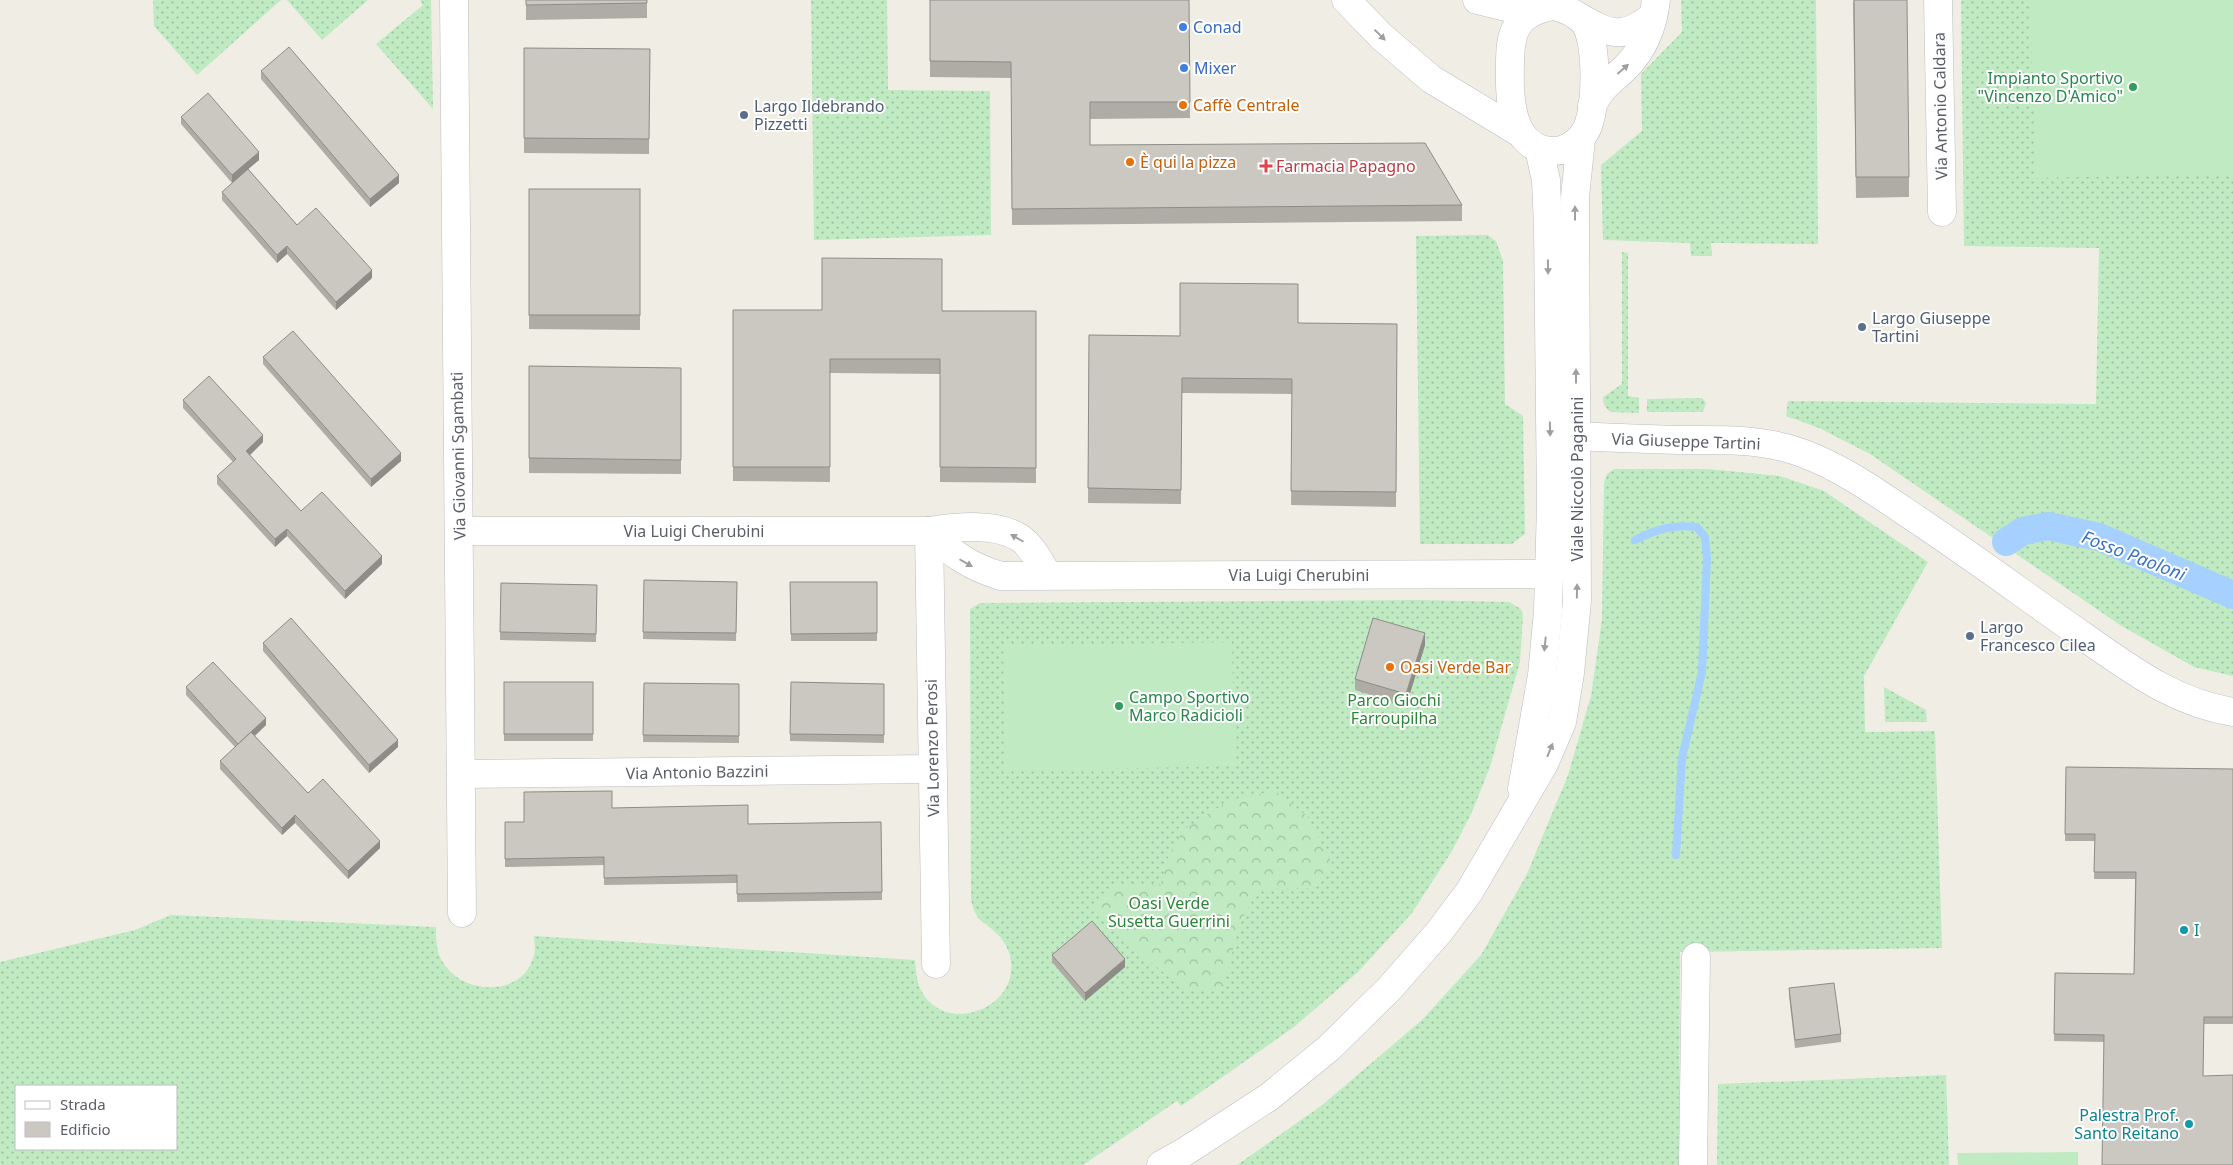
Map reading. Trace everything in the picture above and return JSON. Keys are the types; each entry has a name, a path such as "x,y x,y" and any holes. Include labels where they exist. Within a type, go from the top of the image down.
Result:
{"street":[{"name":"Via Giovanni Sgambati","path":"454,0 462,913"},
{"path":"1346,0 1382,37 1431,80 1531,142 1554,152 1569,147 1581,138"},
{"path":"1478,0 1531,13 1541,8 1554,6 1565,9 1608,31 1623,32 1636,29 1654,8"},
{"name":"Via Antonio Caldara","path":"1938,0 1942,212"},
{"path":"1592,106 1599,91 1638,53 1648,35 1654,8"},
{"name":"Viale Niccolò Paganini","path":"1519,808 1542,675 1550,574 1548,227 1546,180 1531,142 1511,109 1510,51 1518,24 1531,13"},
{"name":"Viale Niccolò Paganini","path":"1161,1165 1177,1158 1269,1097 1329,1048 1390,988 1469,892 1544,764 1562,722 1570,673 1577,601 1575,197 1581,138 1590,123 1594,54 1592,38 1584,23 1577,16"},
{"name":"Via Giuseppe Tartini","path":"1576,436 1741,440 1775,444 1802,453 1840,470 1975,558 2136,672 2172,694 2221,710"},
{"name":"Via Luigi Cherubini","path":"459,531 929,531 959,526 1003,532 1020,538 1034,553 1048,575"},
{"name":"Via Luigi Cherubini","path":"929,531 945,548 978,569 1001,576 1479,576 1550,574"},
{"name":"Via Lorenzo Perosi","path":"929,531 936,964"},
{"name":"Via Antonio Bazzini","path":"461,774 932,769"},
{"path":"1693,1165 1696,957"}],"green space":[{"path":"153,0 281,0 197,75 154,26"},
{"path":"287,0 368,0 322,40"},
{"path":"420,0 431,0 433,109 376,44 423,5"},
{"path":"811,0 887,0 888,90 990,91 991,235 814,240"},
{"path":"1681,0 1816,0 1818,244 1711,243 1712,256 1691,256 1690,243 1603,240 1601,165 1642,131 1641,74 1682,32"},
{"path":"1961,0 2233,0 2233,676 2194,667 2120,625 1870,454 1819,428 1786,416 1788,401 2096,404 2099,248 1964,246"},
{"name":"Impianto Sportivo \"Vincenzo D'Amico\"","path":"2030,0 2233,0 2233,174 2036,178"},
{"path":"1487,235 1496,241 1503,261 1505,404 1523,416 1525,534 1512,544 1420,544 1416,236"},
{"path":"1622,252 1628,253 1628,396 1639,398 1639,413 1611,412 1604,404 1603,399 1603,397 1622,384"},
{"path":"1702,398 1706,403 1703,412 1647,412 1647,399"},
{"path":"1614,469 1708,469 1780,476 1824,491 1928,562 1864,676 1865,732 1935,731 1942,948 1680,952 1679,1165 1237,1165 1321,1106 1422,1020 1481,955 1527,874 1568,775 1591,696 1602,619 1604,482 1607,474"},
{"name":"Oasi Verde Susetta Guerrini","path":"1421,600 1509,602 1521,609 1523,616 1520,662 1490,767 1472,812 1452,851 1412,913 1358,972 1294,1027 1181,1106 1177,1101 1083,1165 0,1165 0,962 135,930 171,915 436,927 436,942 439,955 444,964 453,975 479,986 507,985 519,979 528,969 535,953 534,936 915,960 916,975 920,988 925,997 937,1008 951,1013 966,1014 980,1010 994,1002 1004,991 1010,977 1011,961 1003,941 978,917 971,901 970,609 980,603"},
{"name":"Campo Sportivo Marco Radicioli","path":"1232,642 1235,766 1006,771 1003,646"},
{"path":"1884,687 1926,710 1927,722 1885,722"},
{"path":"1275,791 1307,816 1333,865 1310,888 1259,889 1240,922 1223,989 1183,989 1139,952 1091,907 1118,886 1163,884 1165,863 1183,830 1230,800"},
{"path":"1946,1075 1949,1165 1717,1165 1718,1084"},
{"path":"2078,1152 2078,1165 1958,1165 1957,1153"}],"building":[{"path":"526,0 647,0 647,3 526,5"},
{"path":"930,0 1189,0 1190,102 1090,102 1090,145 1425,143 1462,205 1012,209 1011,62 930,61"},
{"path":"1854,0 1907,0 1909,177 1856,177"},
{"path":"289,47 399,175 370,199 261,71"},
{"path":"524,48 650,49 649,139 524,138"},
{"path":"208,93 259,152 232,175 181,117"},
{"path":"248,169 297,225 316,208 372,270 336,302 287,246 277,255 222,192"},
{"path":"529,189 640,189 640,315 529,315"},
{"path":"822,258 942,259 942,311 1036,311 1036,468 940,467 940,359 830,359 830,467 733,467 733,310 822,310"},
{"path":"1180,283 1298,284 1298,323 1397,324 1396,492 1291,491 1292,379 1182,378 1181,490 1088,488 1089,335 1180,336"},
{"path":"293,331 401,453 371,479 263,357"},
{"path":"529,366 681,368 681,460 529,458"},
{"path":"209,376 263,435 246,451 301,511 322,492 382,556 345,591 287,529 275,539 217,476 236,459 183,400"},
{"path":"644,580 737,582 736,633 643,632"},
{"path":"790,582 877,582 877,633 791,634"},
{"path":"501,583 597,585 596,634 500,632"},
{"path":"291,618 398,740 369,765 263,643"},
{"name":"Oasi Verde Bar","path":"1373,618 1425,633 1406,694 1355,679"},
{"path":"213,662 266,718 238,744 186,687"},
{"path":"504,682 593,682 593,734 504,734"},
{"path":"791,682 884,684 884,735 790,734"},
{"path":"644,683 739,684 739,736 643,735"},
{"path":"251,732 308,793 323,779 380,841 348,871 295,815 282,828 220,761"},
{"name":"I","path":"2066,767 2233,769 2233,1017 2204,1017 2203,1076 2233,1075 2233,1165 2102,1165 2104,1035 2054,1034 2055,973 2134,974 2136,872 2094,872 2095,834 2065,834"},
{"path":"612,791 612,808 748,805 748,824 881,822 882,892 737,894 737,875 604,878 604,857 505,859 505,822 524,822 524,792"},
{"path":"1092,921 1125,959 1085,993 1052,955"},
{"path":"1834,983 1841,1034 1795,1040 1789,988"}],"waterway":[{"path":"1635,540 1658,530 1680,526 1697,527 1705,537 1707,558 1702,672 1682,758 1676,855"},
{"name":"Fosso Paoloni","path":"2006,542 2023,531 2048,526 2099,537 2233,595"}],"place":[{"name":"Conad","path":"1183,27"},
{"name":"Mixer","path":"1184,68"},
{"name":"Impianto Sportivo \"Vincenzo D'Amico\"","path":"2133,87"},
{"name":"Caffè Centrale","path":"1183,105"},
{"name":"Largo Ildebrando Pizzetti","path":"744,115"},
{"name":"È qui la pizza","path":"1130,162"},
{"name":"Farmacia Papagno","path":"1266,166"},
{"name":"Largo Giuseppe Tartini","path":"1862,327"},
{"name":"Largo Francesco Cilea","path":"1970,636"},
{"name":"Oasi Verde Bar","path":"1390,667"},
{"name":"Campo Sportivo Marco Radicioli","path":"1119,706"},
{"name":"I","path":"2184,930"},
{"name":"Palestra Prof. Santo Reitano","path":"2189,1124"}],"park label":[{"name":"Parco Giochi Farroupilha","path":"1394,709"}]}
